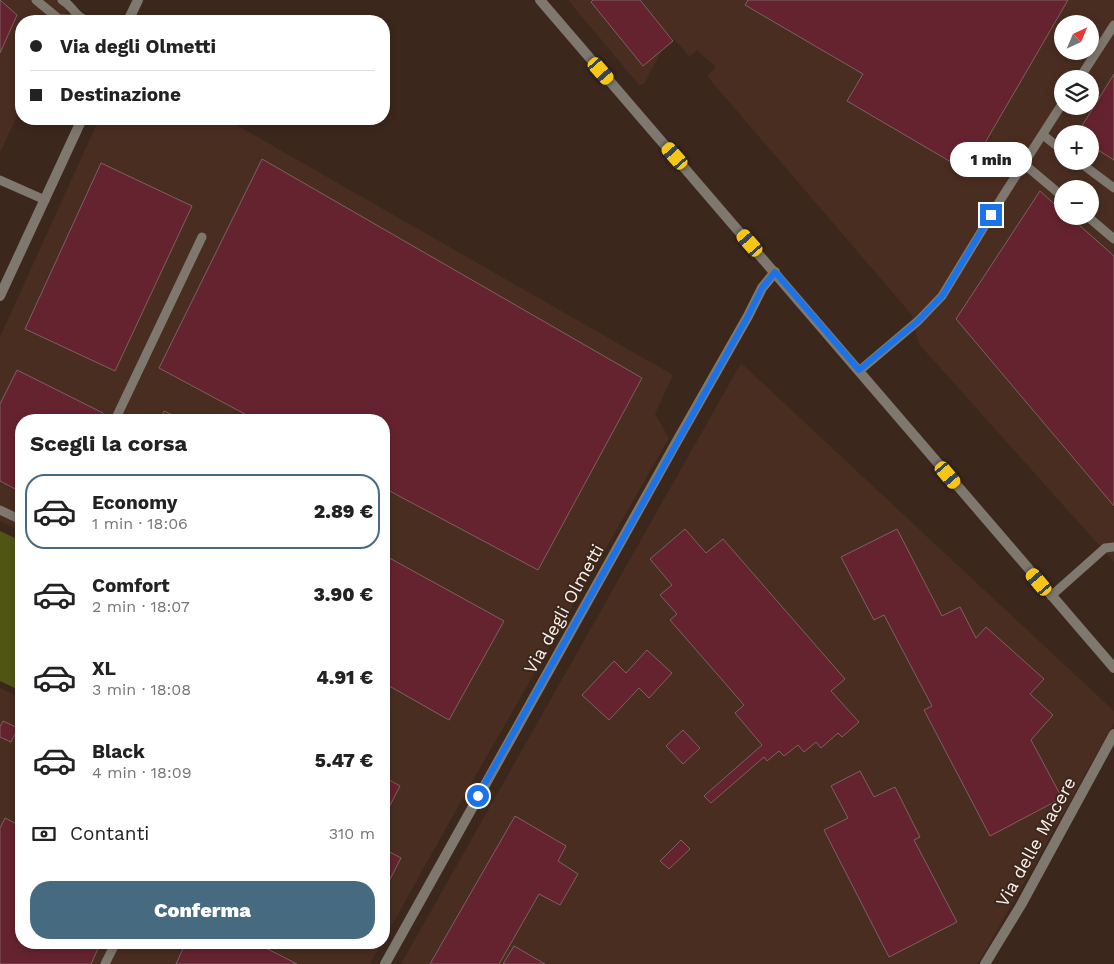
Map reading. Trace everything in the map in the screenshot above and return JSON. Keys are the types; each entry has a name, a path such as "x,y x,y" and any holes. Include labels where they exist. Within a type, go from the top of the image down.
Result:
{"street":[{"path":"131,15 138,0"},
{"path":"540,0 1114,668"},
{"path":"0,296 79,125"},
{"name":"Via degli Olmetti","path":"385,964 762,288 775,272"},
{"name":"Via delle Macere","path":"985,964 1021,905 1114,734"}],"lane":[{"path":"36,0 54,15"},
{"path":"62,0 68,3 80,15"},
{"path":"1085,70 1114,25"},
{"path":"859,370 918,321 942,296 1055,115"},
{"path":"1043,135 1054,144"},
{"path":"1024,164 1054,189"},
{"path":"1090,170 1114,188"},
{"path":"0,180 45,200"},
{"path":"1098,225 1114,239"},
{"path":"118,414 202,237"},
{"path":"0,510 15,517"},
{"path":"1051,596 1104,548 1114,547"},
{"path":"105,964 112,949"}],"shaded area":[{"path":"0,0 71,0 65,15 15,15 15,120 0,153"},
{"path":"568,0 1114,0 1114,562 919,344 912,315 707,76 716,67 697,50 690,57 670,35 644,84 639,85"},
{"path":"96,125 236,125 673,375 655,414 669,438 390,928 390,414 15,414 15,529 0,521 0,337"},
{"path":"741,363 1114,711 1114,723 986,950 977,964 401,964"},
{"path":"0,688 15,695 15,949 379,949 370,964 0,964"}],"green space":[{"path":"0,531 15,538 15,688 0,681"}],"building":[{"path":"0,0 17,15 15,15 15,19 0,53"},
{"path":"593,0 640,0 673,41 643,66 591,2"},
{"path":"748,0 1068,0 1059,15 1054,15 1054,24 968,172 847,101 863,74 745,5"},
{"path":"1114,74 1114,160 1099,151 1099,125 1083,125 1089,115 1099,115 1099,98"},
{"path":"262,159 642,378 538,570 390,491 390,414 245,414 159,368"},
{"path":"101,163 192,206 115,371 25,329"},
{"path":"1040,191 1054,204 1054,225 1079,225 1114,256 1114,506 956,319"},
{"path":"17,370 103,413 15,414 15,489 0,481 0,404"},
{"path":"685,529 706,553 723,539 845,679 831,691 859,722 842,737 838,733 821,748 816,742 804,752 798,745 784,756 779,751 767,761 764,757 711,803 704,796 762,745 735,713 744,705 670,620 677,614 660,595 672,585 650,559"},
{"path":"897,529 942,616 960,607 976,638 986,627 1044,679 1030,694 1053,715 1031,740 1062,798 990,836 924,710 932,706 884,615 874,620 841,557"},
{"path":"390,558 504,621 449,720 390,686"},
{"path":"647,650 672,673 649,698 639,688 609,720 582,695 614,661 626,673"},
{"path":"3,721 15,727 15,734 11,742 0,737 0,727"},
{"path":"683,730 700,748 683,764 666,746"},
{"path":"860,771 874,797 895,787 920,837 914,840 957,922 889,957 824,830 848,818 831,786"},
{"path":"390,780 400,786 390,805"},
{"path":"515,816 566,846 558,861 578,874 560,905 539,894 499,964 430,964"},
{"path":"5,818 15,823 15,949 98,949 91,964 0,964 0,828"},
{"path":"681,840 690,849 669,869 660,861"},
{"path":"390,852 401,858 390,879"},
{"path":"514,946 545,964 503,964"},
{"path":"183,949 268,949 297,964 176,964"}],"route":[{"path":"478,796 762,288 775,272 859,370 918,321 942,296 991,215"}]}
